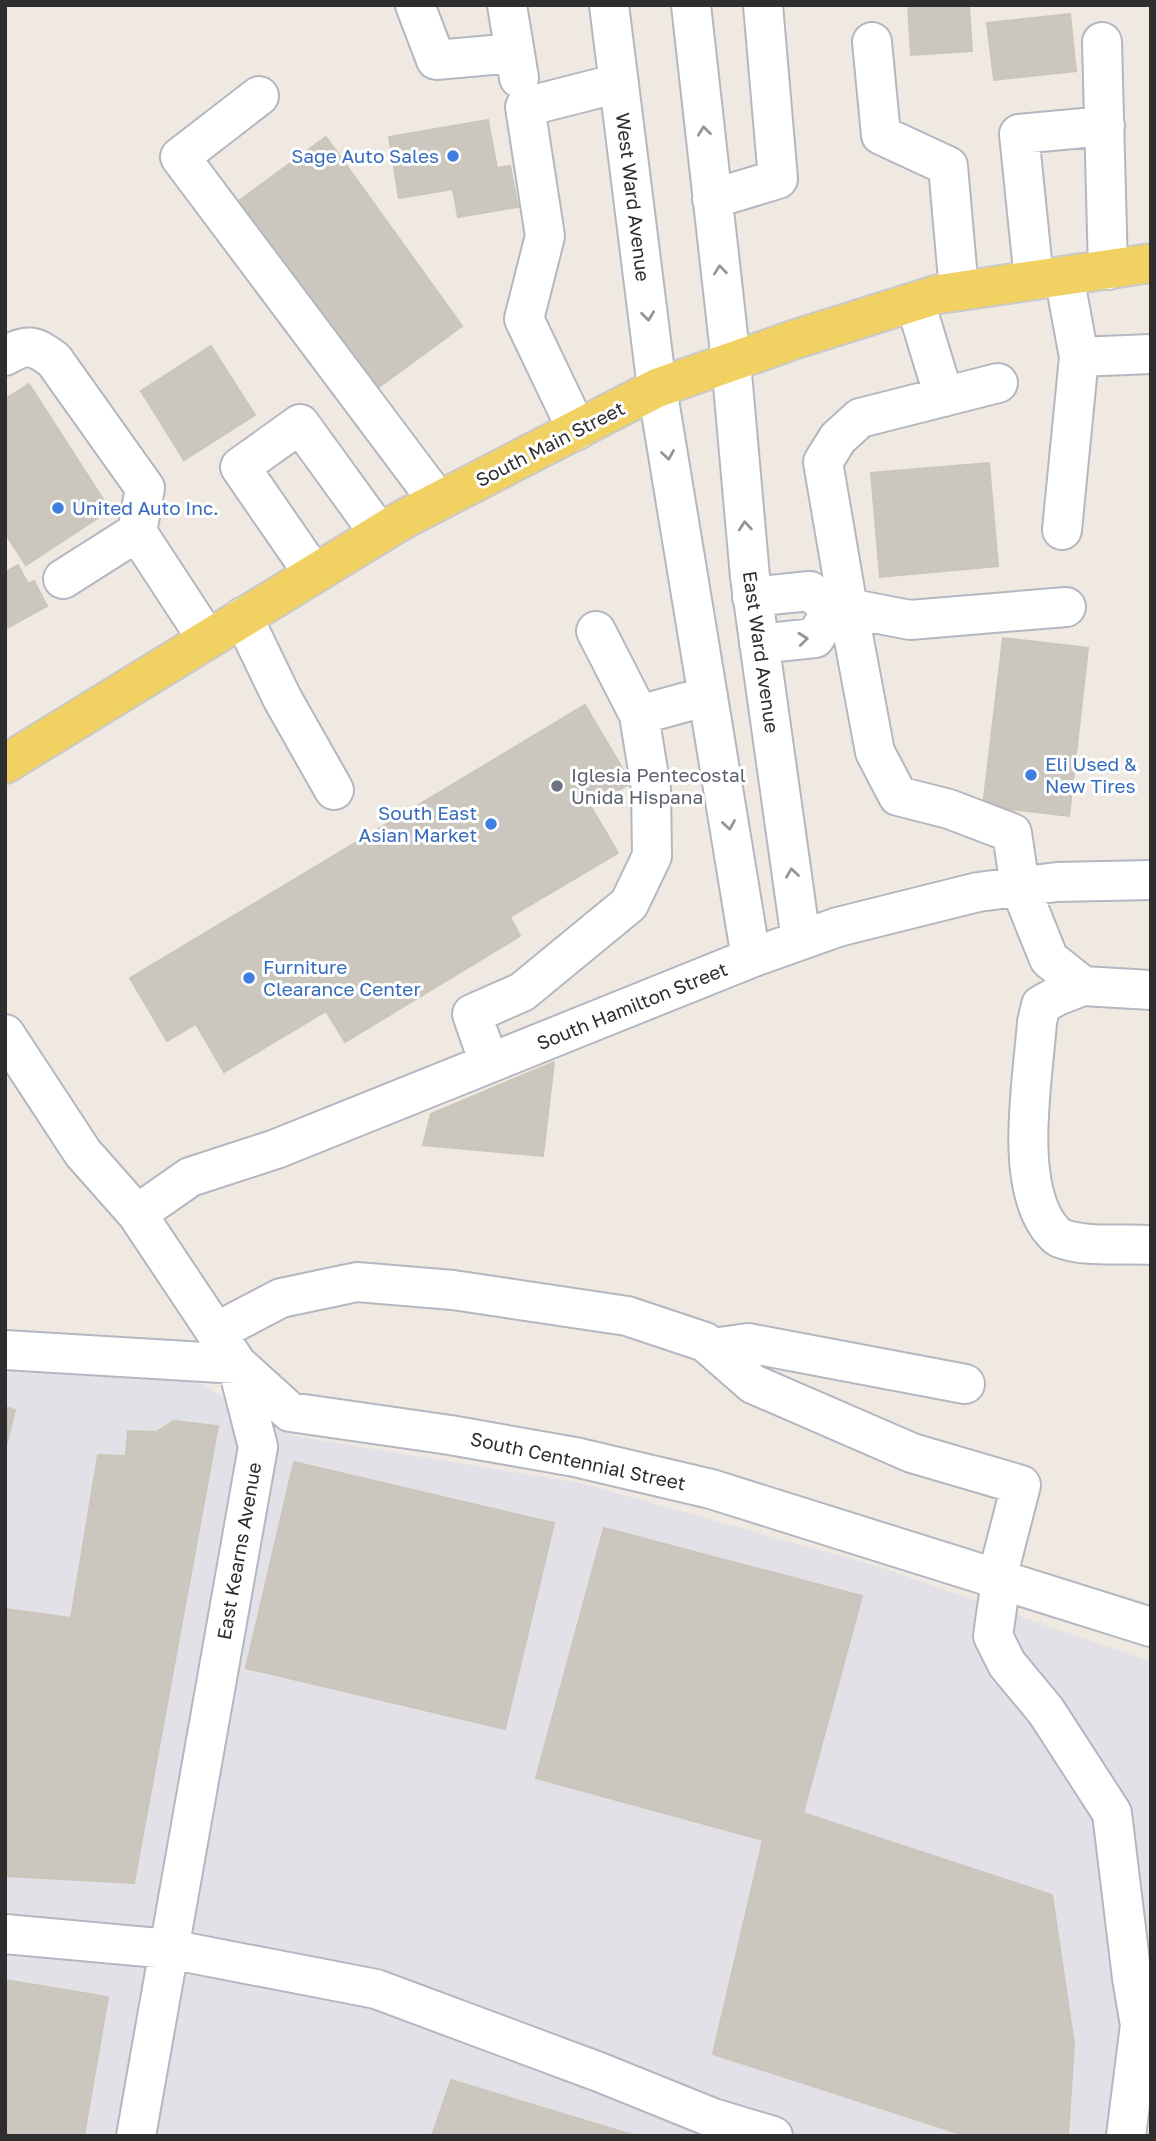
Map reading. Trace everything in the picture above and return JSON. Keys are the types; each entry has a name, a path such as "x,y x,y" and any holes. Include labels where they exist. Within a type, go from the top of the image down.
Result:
{"main road":[{"name":"South Main Street","path":"5,764 379,533 657,388 939,294 1151,263"}],"street":[{"path":"415,5 436,60 514,53"},
{"path":"507,5 545,236 524,319 577,430"},
{"name":"West Ward Avenue","path":"609,5 657,388"},
{"path":"691,5 731,362"},
{"path":"712,199 778,178 763,5"},
{"path":"872,42 881,135 948,166 958,292"},
{"path":"1102,42 1108,270"},
{"path":"525,107 619,83"},
{"path":"259,96 180,157 438,501"},
{"path":"1062,530 1079,357 1049,278 1019,134 1105,126"},
{"path":"915,302 944,397"},
{"path":"5,356 21,347 38,348 54,360 145,488 137,532 207,639"},
{"path":"1079,357 1151,354"},
{"name":"East Ward Avenue","path":"731,362 752,597 801,940"},
{"path":"998,383 860,418 838,438 823,462 840,609 875,752 898,796 949,809 1012,833 1020,887 1049,959 1083,986"},
{"path":"657,388 751,958"},
{"path":"313,573 240,467 300,424 379,533"},
{"path":"63,579 137,532"},
{"path":"752,597 810,591 840,609 910,620 1066,607"},
{"path":"759,644 815,638 840,609"},
{"path":"243,617 282,698 334,790"},
{"path":"489,1063 472,1014 522,992 629,904 652,856 651,789 639,715 596,631"},
{"path":"639,715 708,696"},
{"name":"South Hamilton Street","path":"137,1214 190,1177 275,1149 751,958 838,927 965,895 1057,882 1151,880"},
{"path":"1151,990 1083,986 1041,1005 1037,1022 1028,1146 1032,1192 1043,1219 1057,1237 1079,1243 1151,1245"},
{"name":"East Kearns Avenue","path":"5,1034 83,1153 137,1214 237,1364 258,1447 136,2136"},
{"path":"216,1332 281,1298 357,1282 453,1290 627,1316 705,1342 754,1384 912,1452 1021,1485 999,1579 993,1636 1007,1664 1045,1711 1112,1813 1140,2025 1126,2136"},
{"path":"712,1348 748,1343 965,1384"},
{"path":"5,1350 237,1364"},
{"name":"South Centennial Street","path":"237,1364 290,1412 525,1448 711,1489 1151,1627"},
{"path":"5,1934 169,1949 376,1989 599,2072 713,2119 773,2136"}],"shaded area":[{"path":"5,1371 192,1379 294,1436 580,1483 880,1567 1151,1662 1151,2136 5,2136"}],"building":[{"path":"908,5 969,5 972,51 911,55"},
{"path":"1070,14 1076,71 994,80 987,23"},
{"path":"488,120 497,168 510,166 518,207 458,217 453,189 399,198 389,137"},
{"path":"326,137 462,326 372,392 236,203"},
{"path":"211,346 255,415 184,460 141,391"},
{"path":"29,384 110,510 26,565 5,533 5,399"},
{"path":"989,463 998,566 880,577 871,473"},
{"path":"18,565 28,584 34,581 47,606 5,629 5,572"},
{"path":"1003,638 1088,648 1069,816 983,806"},
{"path":"585,705 631,783 591,807 618,853 510,917 520,936 345,1042 326,1011 224,1072 196,1024 167,1041 130,978"},
{"path":"554,1062 543,1156 423,1145 431,1114"},
{"path":"5,1407 15,1410 5,1450"},
{"path":"174,1421 218,1426 134,1883 5,1876 5,1609 71,1618 98,1455 126,1456 128,1431 156,1432"},
{"path":"294,1462 554,1523 505,1729 246,1668"},
{"path":"604,1528 862,1596 803,1813 1052,1895 1074,2044 1068,2136 967,2136 713,2054 763,1840 536,1778"},
{"path":"5,1980 108,1997 84,2136 5,2136"},
{"path":"451,2080 636,2136 432,2136"}],"place":[{"name":"Sage Auto Sales","path":"453,156"},
{"name":"United Auto Inc.","path":"58,508"},
{"name":"Eli Used & New Tires","path":"1031,775"},
{"name":"Iglesia Pentecostal Unida Hispana","path":"557,786"},
{"name":"South East Asian Market","path":"491,824"},
{"name":"Furniture Clearance Center","path":"249,978"}]}
